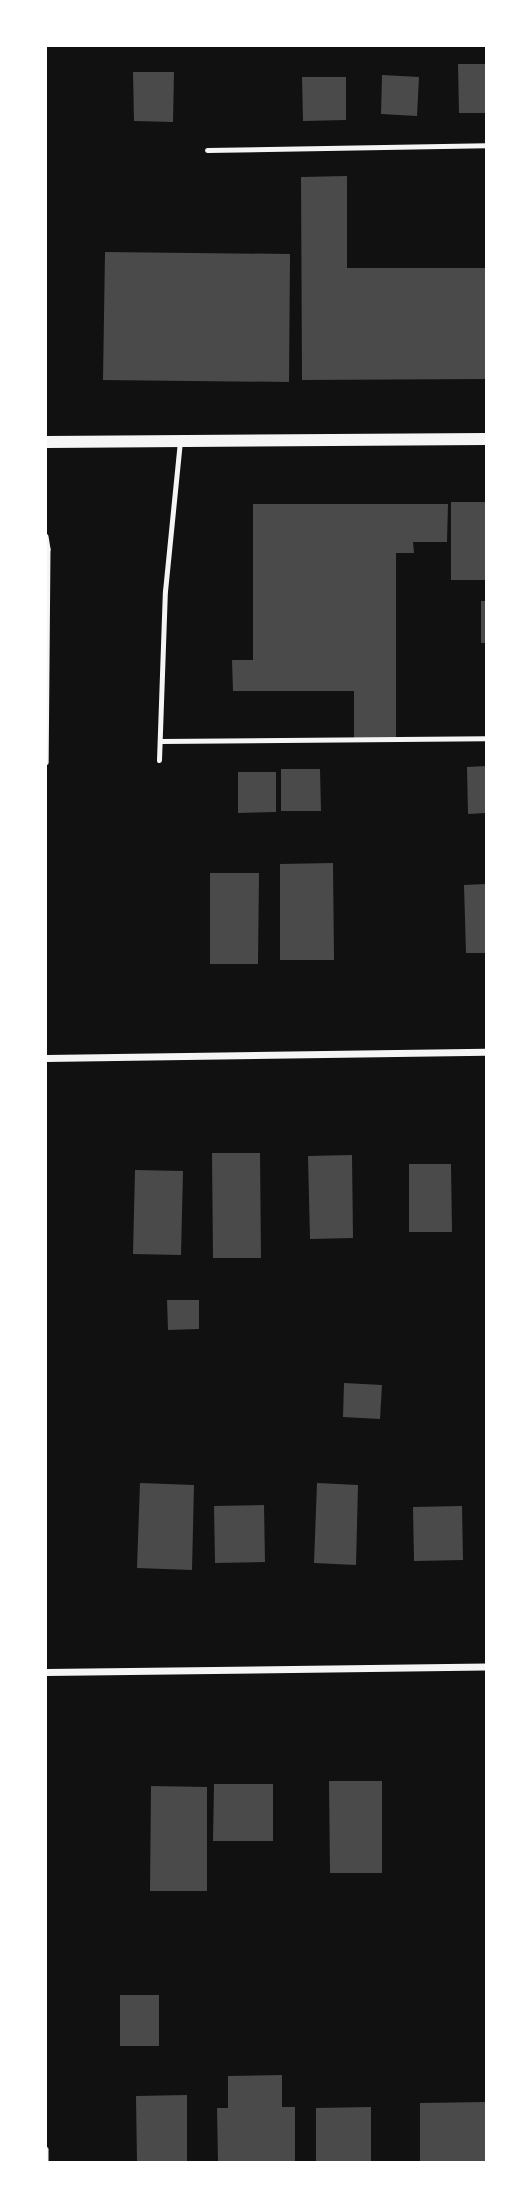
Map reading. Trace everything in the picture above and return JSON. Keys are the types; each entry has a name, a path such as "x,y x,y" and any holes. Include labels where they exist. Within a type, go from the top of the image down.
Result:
{"street":[{"path":"46,442 486,439"},
{"path":"46,1058 486,1052"},
{"path":"46,1672 486,1667"}],"lane":[{"path":"207,150 486,145"},
{"path":"159,760 165,591 180,441"},
{"path":"160,740 486,738"}],"path":[{"path":"46,536 46,762"},
{"path":"46,2149 46,2162"}],"building":[{"path":"458,64 486,64 486,113 459,113"},
{"path":"133,72 174,72 173,122 134,121"},
{"path":"382,75 419,77 417,116 381,114"},
{"path":"302,77 346,77 346,120 303,121"},
{"path":"347,176 347,268 486,268 486,379 302,380 301,177"},
{"path":"105,252 290,254 289,382 103,380"},
{"path":"451,502 486,502 486,580 451,580"},
{"path":"253,504 448,504 447,542 413,542 414,553 396,553 396,739 354,738 354,691 233,691 232,660 253,660"},
{"path":"481,601 486,601 486,643 481,643"},
{"path":"486,766 486,813 468,814 467,767"},
{"path":"281,769 320,769 321,811 281,811"},
{"path":"238,772 276,772 276,812 238,813"},
{"path":"333,863 334,960 280,960 280,864"},
{"path":"210,873 259,873 258,964 210,964"},
{"path":"486,884 486,953 466,953 464,885"},
{"path":"212,1153 260,1153 261,1258 213,1258"},
{"path":"352,1155 353,1238 310,1239 308,1156"},
{"path":"409,1164 451,1164 452,1232 409,1232"},
{"path":"135,1170 183,1171 181,1255 133,1254"},
{"path":"167,1300 199,1300 199,1329 168,1330"},
{"path":"344,1383 382,1385 380,1419 343,1417"},
{"path":"140,1483 194,1485 192,1570 137,1568"},
{"path":"317,1483 358,1485 356,1565 314,1563"},
{"path":"264,1505 265,1562 215,1563 214,1506"},
{"path":"462,1506 463,1560 414,1561 413,1507"},
{"path":"329,1781 382,1781 382,1873 330,1873"},
{"path":"214,1784 273,1784 273,1841 213,1841"},
{"path":"151,1786 207,1787 207,1891 150,1891"},
{"path":"120,1995 159,1995 159,2046 120,2046"},
{"path":"282,2075 282,2107 295,2107 295,2162 218,2162 217,2108 228,2108 228,2076"},
{"path":"187,2095 187,2162 137,2162 136,2096"},
{"path":"486,2102 486,2162 420,2162 420,2103"},
{"path":"371,2107 371,2162 316,2162 316,2108"}]}
